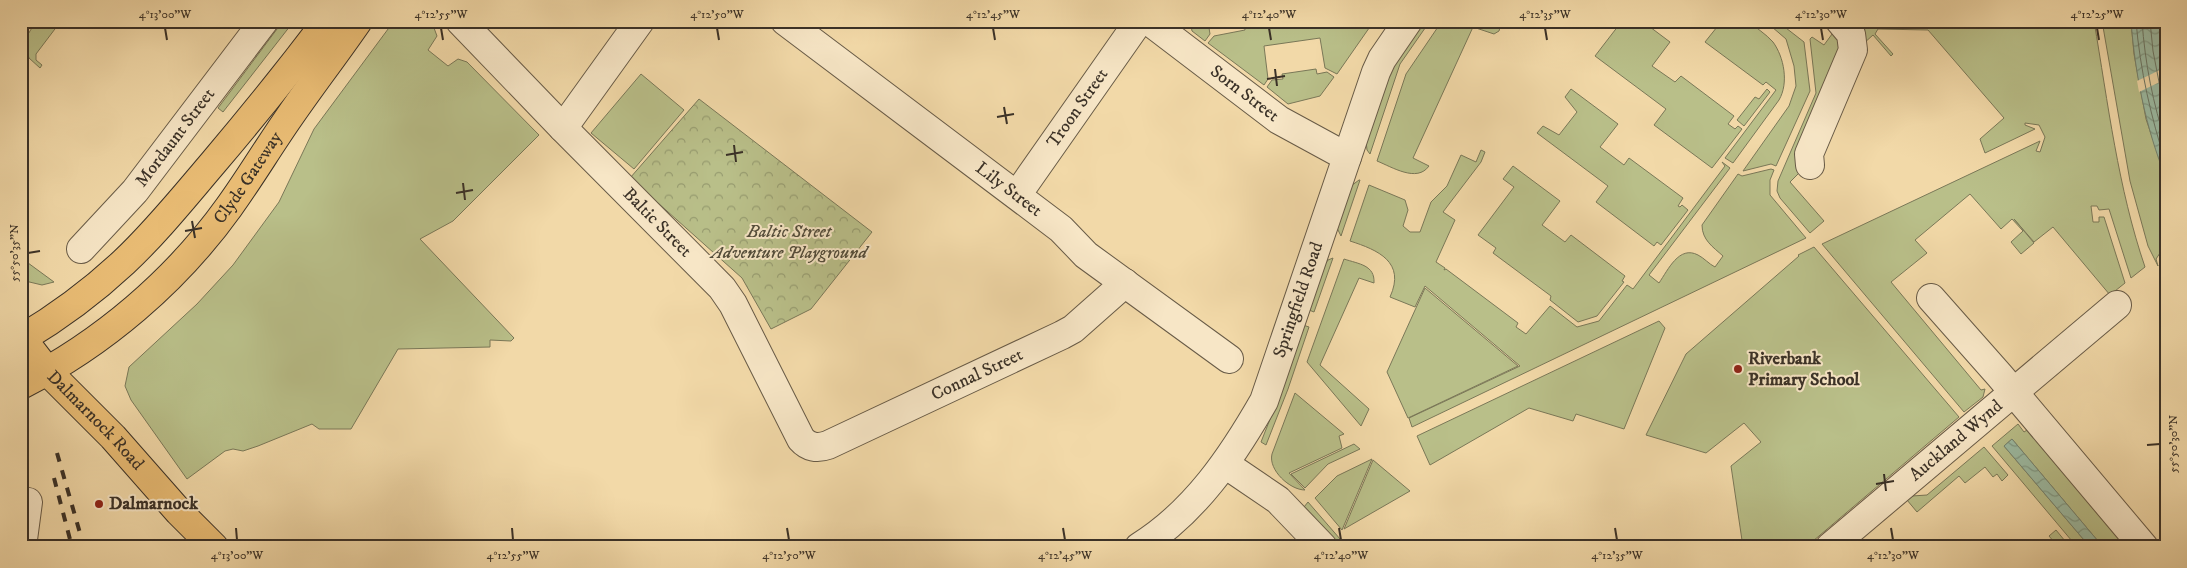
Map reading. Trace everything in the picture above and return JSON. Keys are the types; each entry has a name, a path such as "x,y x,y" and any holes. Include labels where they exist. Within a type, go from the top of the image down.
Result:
{"main road":[{"name":"Clyde Gateway","path":"22,338 65,310 104,279 138,248 180,202 276,88 327,21"},
{"name":"Clyde Gateway","path":"21,385 48,372 81,350 128,314 172,276 228,209 289,117 358,21"},
{"name":"Dalmarnock Road","path":"22,338 48,372 113,437 179,512 214,547"}],"street":[{"name":"Mordaunt Street","path":"81,250 135,191 264,21"},
{"name":"Baltic Street","path":"460,21 722,288 733,304 801,439 805,443 817,448"},
{"path":"563,128 640,21"},
{"name":"Lily Street","path":"785,21 1017,194 1062,229 1082,251 1229,359"},
{"name":"Troon Street","path":"1017,194 1139,21"},
{"name":"Sorn Street","path":"1149,21 1279,120 1347,157"},
{"name":"Springfield Road","path":"1139,547 1168,527 1225,464 1264,401 1376,72 1382,59 1408,21"},
{"path":"1810,165 1809,154 1853,50 1851,34 1840,21"},
{"name":"Connal Street","path":"817,448 828,445 1062,335 1073,329 1125,283"},
{"name":"Auckland Wynd","path":"1931,298 2144,547"},
{"name":"Auckland Wynd","path":"1830,547 2117,305"},
{"path":"1225,464 1278,500 1322,547"},
{"path":"22,547 28,502"}],"green space":[{"path":"36,21 61,21 36,54 36,60 42,65 40,68 29,58 24,41"},
{"path":"283,21 294,21 223,112 218,108"},
{"path":"394,21 428,21 434,28 437,36 428,50 448,66 458,59 467,62 539,135 453,221 420,239 514,338 511,341 490,340 490,347 398,349 351,429 319,429 312,424 243,451 233,449 225,451 187,479 131,400 125,386 129,367 197,304 233,265 279,202 314,129"},
{"path":"1190,21 1210,21 1208,22 1210,34 1205,41 1192,31"},
{"path":"1244,21 1343,21 1353,28 1358,21 1374,21 1337,74 1325,68 1320,38 1264,46 1268,79 1264,85 1208,43 1214,36 1245,30"},
{"path":"1423,21 1430,21 1400,64 1370,154 1367,150 1366,141 1388,77 1397,58"},
{"path":"1442,21 1502,21 1499,31 1494,34 1473,27 1413,158 1429,166 1424,171 1418,173 1404,172 1377,161 1406,74"},
{"path":"1622,21 1642,21 1670,42 1652,66 1675,82 1681,76 1734,116 1728,124 1735,129 1738,126 1742,129 1712,168 1654,125 1666,109 1595,56"},
{"path":"1710,21 1748,21 1773,42 1780,55 1784,70 1784,86 1779,100 1733,163 1725,158 1776,90 1766,82 1763,85 1705,42 1717,27"},
{"path":"1765,21 1777,21 1804,42 1810,91 1776,166 1771,164 1743,171 1789,106 1796,86 1794,66 1786,39"},
{"path":"1855,21 1868,21 1878,29 1875,34 1893,54 1891,56 1873,35 1863,44"},
{"path":"1884,21 2094,21 2121,176 2145,267 2131,278 2109,209 2099,210 2097,206 2091,206 2093,222 2099,222 2099,217 2104,217 2125,283 2110,295 2053,227 2034,242 2014,219 2034,243 2021,254 2011,242 2023,231 2012,219 2001,229 1970,194 1915,240 1927,253 1891,282 1981,390 1985,389 1983,397 1964,412 1822,244 2040,141 2036,151 2040,152 2045,137 2039,125 2025,123 2025,125 2035,129 1985,153 1980,139 2004,118 1928,30 1878,29"},
{"path":"2102,21 2131,21 2134,54 2146,119 2166,178 2166,244 2156,259 2158,266 2148,246 2130,181"},
{"path":"1835,30 1842,39 1801,171 1790,182 1824,221 1810,233 1780,198 1777,191 1778,181 1816,93 1810,39 1812,37 1824,45"},
{"path":"1316,69 1317,74 1327,72 1334,77 1320,96 1288,104 1267,87 1272,80 1283,79 1282,74"},
{"path":"641,74 684,110 634,169 591,133"},
{"path":"1571,89 1618,124 1600,147 1624,165 1629,158 1683,198 1678,206 1682,205 1688,210 1661,245 1657,242 1654,246 1596,202 1608,186 1537,133 1543,126 1559,135 1577,112 1565,97"},
{"path":"1767,89 1770,92 1744,126 1737,120 1755,97 1759,99"},
{"name":"Baltic Street Adventure Playground","path":"699,99 872,232 811,309 771,329 742,278 630,178"},
{"path":"1481,150 1485,152 1481,162 1443,212 1455,220 1436,262 1445,268 1444,270 1446,269 1518,323 1516,327 1526,334 1550,306 1577,327 1599,321 1627,285 1633,289 1725,166 1722,162 1730,168 1649,275 1659,283 1675,260 1685,253 1698,255 1715,267 1723,256 1706,239 1702,225 1738,174 1742,176 1771,169 1774,170 1770,180 1770,195 1806,238 1412,427 1409,418 1520,366 1425,286 1415,307 1390,297 1394,285 1392,266 1379,253 1350,241 1369,185 1405,200 1408,210 1403,226 1410,232 1420,232 1431,202 1447,186 1461,155 1476,162"},
{"path":"1513,166 1560,201 1542,225 1565,242 1571,235 1625,276 1622,281 1624,282 1597,316 1578,322 1550,300 1551,296 1493,253 1496,248 1478,235 1514,187 1503,179"},
{"path":"1359,180 1341,236 1337,228 1351,186"},
{"path":"1814,247 1959,417 1806,547 1743,547 1731,466 1761,442 1744,423 1706,453 1646,435 1686,354 1798,255"},
{"path":"21,255 24,260 54,282 42,285 21,280"},
{"path":"1333,258 1314,312 1309,310 1325,264"},
{"path":"1344,259 1369,269 1374,277 1374,283 1359,278 1320,365 1369,409 1361,426 1307,362"},
{"path":"1425,288 1518,366 1408,418 1387,372"},
{"path":"1659,321 1665,328 1624,429 1576,414 1573,421 1529,408 1430,465 1417,436"},
{"path":"1303,325 1309,327 1266,445 1261,442 1282,389"},
{"path":"1295,393 1344,434 1339,436 1342,448 1289,473 1305,490 1293,487 1281,478 1273,466 1272,460 1272,454"},
{"path":"2018,424 2024,432 2030,428 2130,547 2103,547 2012,439 2004,446 2090,547 2077,547 1992,446"},
{"path":"1354,444 1360,449 1328,464 1305,488 1291,474"},
{"path":"1984,447 2008,475 2002,481 1997,474 1993,477 1985,467 1965,483 1959,476 1917,512 1907,500 1912,496 1927,495"},
{"path":"1372,459 1342,530 1315,498 1337,476"},
{"path":"1373,460 1410,491 1344,529"},
{"path":"1308,502 1347,547 1338,547 1304,507"},
{"path":"2056,530 2070,547 2053,547 2051,545 2054,542 2049,536"}],"water":[{"path":"2131,21 2166,21 2166,178 2142,101"},
{"path":"2012,439 2103,547 2090,547 2004,446"}],"pier":[{"path":"2166,67 2166,79 2139,92 2137,81"}],"railway":[{"path":"57,453 84,547"},
{"path":"54,478 72,547"}],"place":[{"name":"Riverbank Primary School","path":"1738,369"},
{"name":"Dalmarnock","path":"99,504"}]}
